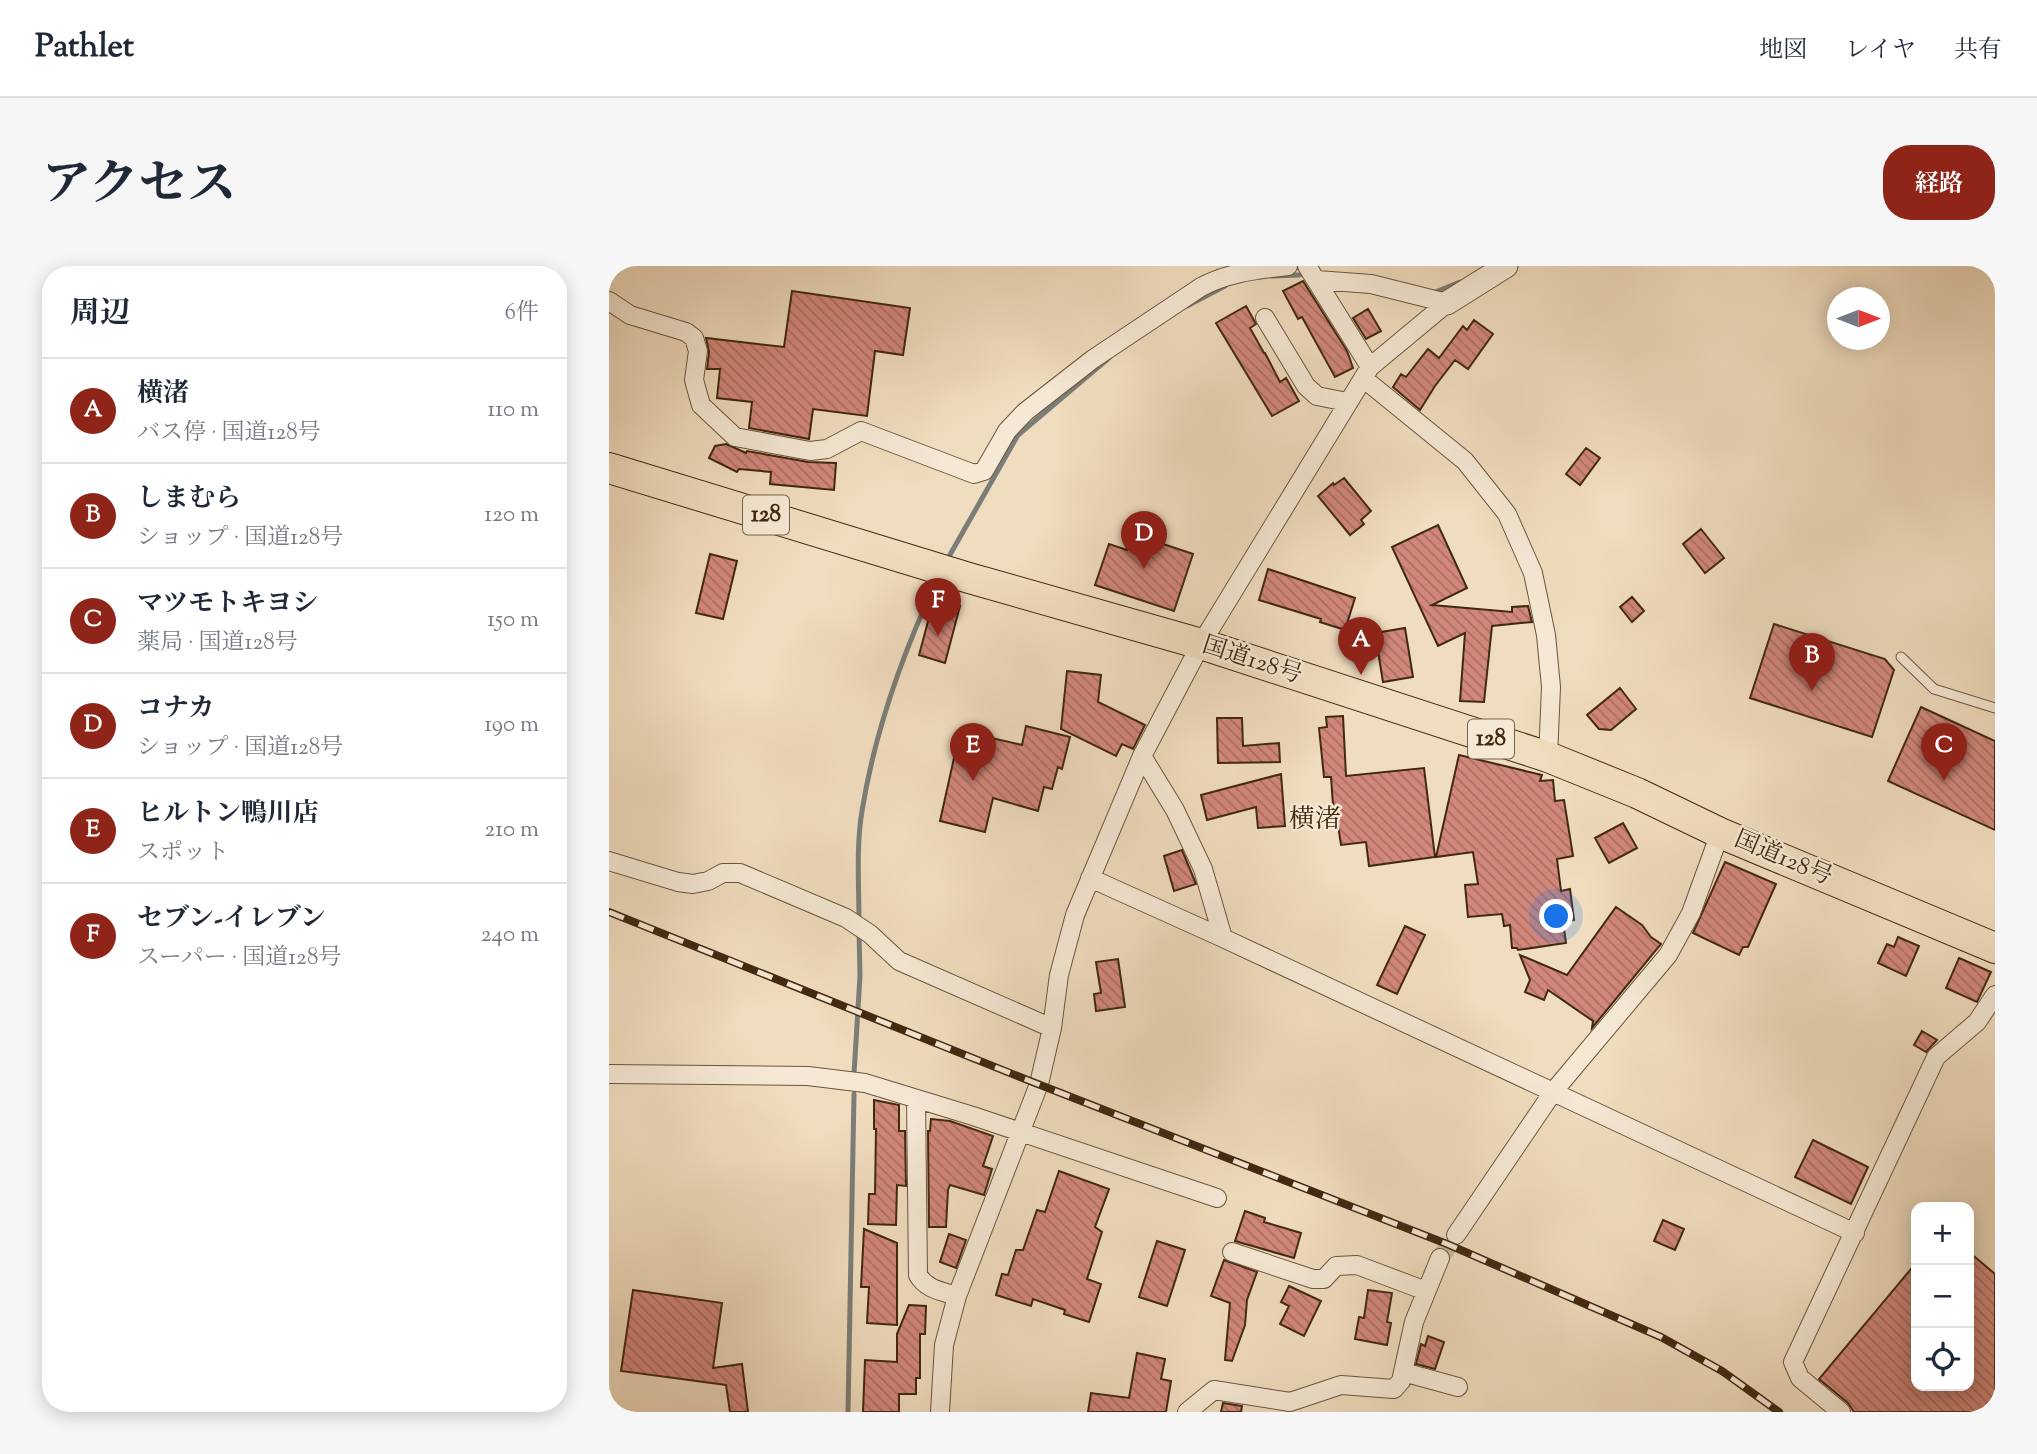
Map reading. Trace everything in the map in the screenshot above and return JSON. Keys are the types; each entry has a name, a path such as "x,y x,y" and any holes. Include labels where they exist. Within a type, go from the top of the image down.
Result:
{"highway":[{"name":"国道128号","path":"609,468 969,578 1201,644 1548,757 1637,793 1720,833 1995,948"}],"street":[{"path":"609,300 630,315 686,332 694,338 698,351 694,380 701,405 735,437 810,451 827,449 861,431 974,474 984,471 1007,432 1025,412 1093,359 1190,294 1218,278 1239,272 1288,266"},
{"path":"940,1412 944,1345 957,1296 1039,1084 1052,1028 1059,975 1075,915 1142,756 1201,644 1366,373 1447,303 1506,266"},
{"path":"1312,273 1447,303"},
{"path":"1312,273 1366,373 1465,461 1507,514 1533,573 1546,635 1552,687 1548,757"},
{"path":"1265,318 1306,386 1317,396 1347,402"},
{"path":"1142,756 1175,810 1203,869 1223,938"},
{"path":"1456,1235 1553,1092 1668,955 1691,913 1720,833"},
{"path":"609,861 693,884 708,881 723,873 740,873 846,918 870,934 899,961 1052,1028"},
{"path":"1090,878 1855,1233"},
{"path":"1841,1412 1800,1378 1793,1362 1937,1057 1977,1021 1995,995"},
{"path":"609,1074 808,1076 865,1083 1217,1198"},
{"path":"916,1099 918,1276 930,1288 957,1296"},
{"path":"1233,1252 1313,1279 1324,1279 1336,1266 1357,1265 1426,1291"},
{"path":"1187,1412 1214,1390 1290,1402 1341,1385 1394,1389 1401,1381 1414,1322 1440,1258"},
{"path":"1403,1372 1458,1387"}],"lane":[{"path":"1901,657 1934,689 1995,708"}],"building":[{"path":"1303,281 1347,351 1353,368 1335,377 1302,317 1298,319 1283,291"},
{"path":"792,291 910,308 903,355 875,351 867,416 813,409 809,439 749,428 752,402 717,398 720,369 707,369 709,352 706,338 784,347"},
{"path":"1246,306 1256,324 1250,328 1280,382 1286,378 1299,401 1272,416 1216,323"},
{"path":"1368,309 1381,331 1366,339 1353,318"},
{"path":"1474,320 1493,334 1468,369 1455,360 1420,410 1393,387 1401,374 1406,377 1428,349 1439,358 1463,326 1467,330"},
{"path":"726,444 746,453 836,463 834,490 770,484 771,472 739,469 737,472 709,458 715,446"},
{"path":"1586,448 1600,458 1580,485 1566,474"},
{"path":"1344,478 1371,511 1361,520 1364,524 1350,535 1318,496 1333,483 1334,485"},
{"path":"1438,525 1467,588 1432,605 1512,612 1512,607 1528,606 1532,622 1492,626 1484,702 1460,701 1465,633 1438,646 1392,547"},
{"path":"1701,529 1724,558 1705,573 1683,544"},
{"path":"1133,534 1193,554 1174,611 1095,585 1109,544 1127,550"},
{"path":"710,554 737,561 723,619 696,613"},
{"path":"1268,569 1355,598 1345,630 1320,622 1321,619 1259,600"},
{"path":"1632,597 1644,611 1632,622 1620,607"},
{"path":"934,599 960,606 945,663 919,655"},
{"path":"1774,624 1885,659 1894,670 1872,737 1750,698"},
{"path":"1405,628 1413,677 1383,682 1375,633"},
{"path":"1067,671 1101,675 1098,702 1145,725 1133,749 1122,744 1116,756 1061,729"},
{"path":"1620,688 1636,709 1611,730 1599,729 1587,715"},
{"path":"1921,707 1995,741 1995,830 1888,781"},
{"path":"1343,716 1346,776 1424,768 1435,857 1369,866 1366,842 1341,845 1337,818 1334,819 1331,777 1324,777 1319,728 1327,727 1326,717"},
{"path":"1217,718 1242,718 1243,746 1279,743 1280,762 1218,763"},
{"path":"1026,726 1070,737 1062,769 1058,767 1052,789 1044,787 1038,811 993,798 985,832 940,821 960,731 1022,745"},
{"path":"1459,755 1542,775 1540,781 1553,780 1555,801 1564,800 1573,856 1557,859 1561,891 1570,889 1574,920 1563,922 1566,943 1518,950 1512,948 1510,925 1504,926 1502,914 1468,917 1465,885 1478,884 1473,852 1436,857"},
{"path":"1281,774 1285,826 1258,828 1256,807 1207,820 1201,795"},
{"path":"1623,823 1637,848 1609,863 1595,838"},
{"path":"1182,850 1196,884 1174,891 1164,856"},
{"path":"1725,862 1776,884 1748,947 1743,947 1739,955 1693,933"},
{"path":"1616,907 1642,925 1651,937 1661,944 1592,1028 1593,1021 1548,990 1544,1000 1525,992 1530,980 1520,955 1567,975"},
{"path":"1405,926 1425,935 1397,994 1377,985"},
{"path":"1898,937 1919,946 1906,976 1878,963 1887,944 1894,947"},
{"path":"1959,958 1991,972 1977,1002 1946,988"},
{"path":"1118,959 1125,1007 1096,1011 1094,994 1101,993 1096,962"},
{"path":"1922,1031 1937,1040 1926,1052 1914,1045"},
{"path":"874,1100 899,1105 899,1131 905,1131 906,1186 897,1185 896,1225 868,1224 869,1194 875,1194"},
{"path":"931,1119 950,1121 993,1136 983,1166 992,1169 984,1195 950,1185 946,1227 929,1227 928,1131"},
{"path":"1813,1140 1868,1167 1851,1204 1795,1177"},
{"path":"1059,1171 1109,1189 1095,1227 1102,1232 1087,1279 1101,1284 1089,1322 1033,1299 1031,1306 996,1295 1002,1274 1008,1275 1016,1250 1023,1250 1037,1210 1045,1212"},
{"path":"1245,1211 1265,1218 1264,1222 1301,1233 1294,1258 1235,1241"},
{"path":"1663,1220 1684,1229 1675,1250 1654,1241"},
{"path":"864,1229 897,1243 897,1325 867,1323 869,1287 861,1287"},
{"path":"949,1234 966,1240 956,1268 940,1262"},
{"path":"1157,1241 1185,1250 1167,1306 1139,1297"},
{"path":"1974,1256 1995,1274 1995,1412 1854,1412 1848,1403 1819,1379 1911,1269 1911,1391 1974,1391"},
{"path":"1224,1260 1257,1272 1247,1300 1245,1325 1232,1361 1225,1360 1230,1303 1211,1296"},
{"path":"1289,1286 1321,1301 1304,1336 1280,1324 1289,1306 1281,1302"},
{"path":"633,1290 722,1303 713,1368 742,1364 748,1412 730,1412 726,1385 621,1371"},
{"path":"1368,1290 1392,1293 1387,1322 1391,1323 1387,1345 1355,1339 1359,1317 1364,1318"},
{"path":"909,1305 926,1306 925,1334 920,1334 920,1378 916,1378 916,1394 899,1394 899,1412 863,1412 865,1360 897,1362 897,1334"},
{"path":"1428,1336 1444,1342 1435,1369 1416,1364 1421,1344 1425,1346"},
{"path":"1137,1353 1165,1359 1161,1379 1171,1381 1166,1412 1088,1412 1091,1393 1129,1398"},
{"path":"1223,1403 1242,1406 1241,1412 1221,1412"}],"waterway":[{"path":"1272,276 1300,275"},
{"path":"1433,293 1460,282"},
{"path":"1187,306 1225,286"},
{"path":"947,560 1018,435 1109,358"},
{"path":"859,923 859,838 874,751 913,634 938,578"},
{"path":"854,1074 860,976 859,932"},
{"path":"848,1412 854,1094"}],"tunnel":[{"path":"1440,1258 1456,1235"}],"railway":[{"path":"609,912 1447,1244 1661,1337 1722,1371 1779,1412"}],"place":[{"name":"コナカ","path":"1144,569"},
{"name":"セブン-イレブン","path":"938,636"},
{"name":"横渚","path":"1361,675"},
{"name":"しまむら","path":"1812,691"},
{"name":"ヒルトン鴨川店","path":"973,781"},
{"name":"マツモトキヨシ","path":"1944,781"}],"district":[{"name":"横渚","path":"1315,820"}]}
